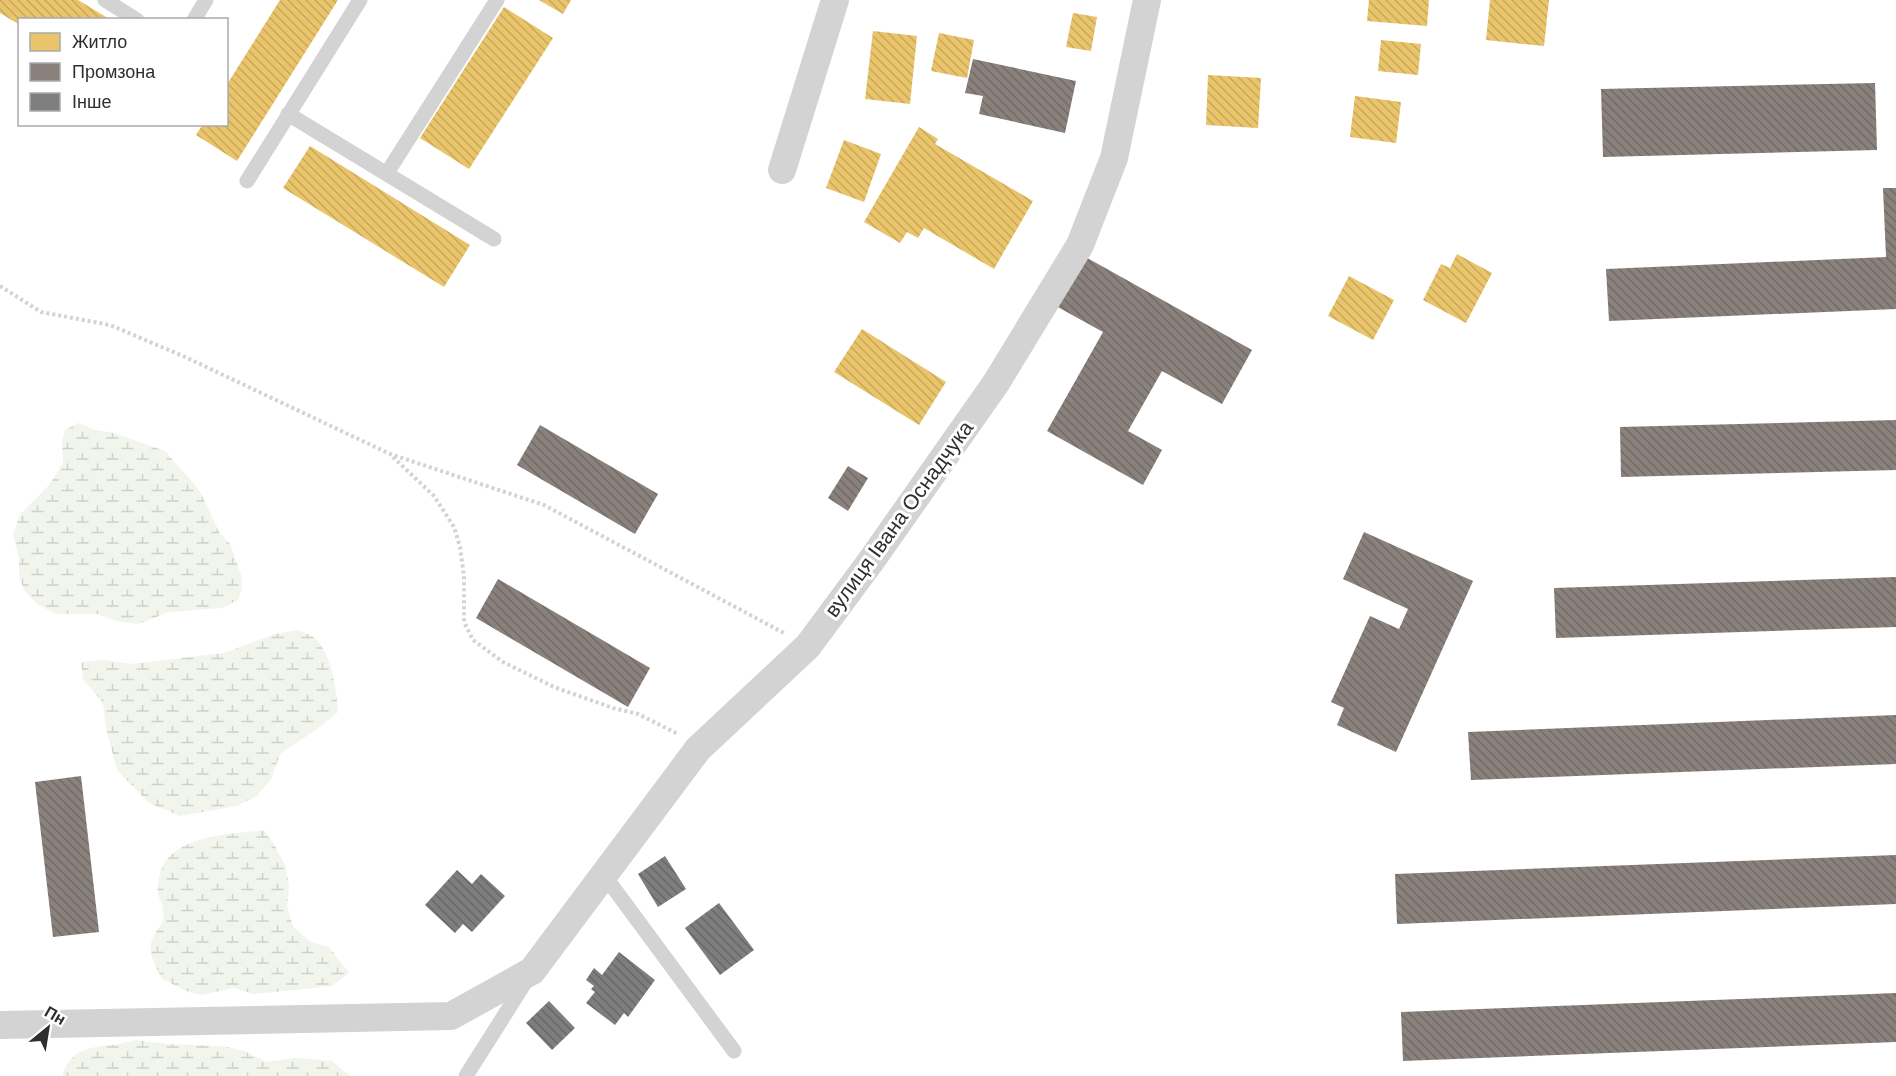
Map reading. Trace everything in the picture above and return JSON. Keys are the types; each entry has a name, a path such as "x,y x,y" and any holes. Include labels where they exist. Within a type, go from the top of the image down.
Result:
{"street":[{"path":"782,170 835,0"},
{"name":"вулиця Івана Оснадчука","path":"532,971 699,748 808,646 871,561 996,383 1080,245 1114,158 1147,0"},
{"path":"0,1025 451,1016 532,971"}],"lane":[{"path":"105,0 134,18"},
{"path":"195,18 206,0"},
{"path":"247,181 360,0"},
{"path":"387,173 498,0"},
{"path":"288,114 495,239"},
{"path":"604,874 734,1051"},
{"path":"466,1076 532,971"}],"path":[{"path":"0,286 41,312 110,325 152,343 390,454 544,505 808,646"},
{"path":"390,454 434,496 454,526 464,576 464,622 473,640 503,662 544,682 613,708 639,714 676,732 699,748"}],"green space":[{"path":"78,423 165,451 192,481 201,494 219,532 230,544 241,575 242,588 238,600 222,608 169,612 138,624 116,621 98,614 57,614 37,604 24,590 19,575 19,558 13,535 20,515 50,484 63,463 62,441 65,430"},
{"path":"298,630 312,636 324,650 332,671 338,712 280,754 271,780 255,797 237,806 180,816 149,803 117,770 106,728 103,703 83,679 81,662 104,660 132,664 224,653 275,634"},
{"path":"264,830 286,867 289,887 287,905 293,927 311,942 329,947 349,973 332,986 254,994 233,988 202,995 189,992 162,979 153,960 151,945 164,916 158,890 164,864 173,853 186,845 217,836"},
{"path":"136,1040 166,1044 222,1046 244,1051 267,1062 296,1058 332,1061 350,1076 62,1076 70,1060 81,1052 95,1047"}],"building: Житло":[{"path":"0,0 78,0 108,18 18,18 18,24 0,13"},
{"path":"280,0 338,0 237,161 196,135 202,126 228,126 228,83"},
{"path":"539,0 571,0 563,14"},
{"path":"1369,0 1429,0 1427,26 1367,21"},
{"path":"1490,0 1549,0 1544,46 1486,40"},
{"path":"504,7 553,38 469,169 420,138"},
{"path":"1073,13 1097,17 1091,51 1066,47"},
{"path":"873,31 917,36 910,104 865,99"},
{"path":"939,33 974,40 967,78 931,71"},
{"path":"1381,40 1421,44 1418,75 1378,71"},
{"path":"1208,75 1261,78 1258,128 1206,125"},
{"path":"1355,96 1401,102 1396,143 1350,137"},
{"path":"919,127 938,139 935,144 1033,201 994,269 924,228 918,238 907,232 900,243 864,222"},
{"path":"844,140 881,154 864,202 826,188"},
{"path":"310,146 470,245 444,287 283,188"},
{"path":"1457,254 1492,273 1466,323 1423,300 1441,264 1450,268"},
{"path":"1349,276 1394,300 1373,340 1328,316"},
{"path":"862,329 946,382 919,425 834,372"}],"building: Промзона":[{"path":"973,59 1076,81 1065,133 979,114 983,96 965,93"},
{"path":"1875,83 1877,150 1603,157 1601,89"},
{"path":"1883,188 1896,188 1896,309 1609,321 1606,269 1886,257"},
{"path":"1073,250 1252,350 1222,404 1162,371 1128,431 1162,450 1143,485 1047,431 1103,332 1045,300"},
{"path":"1896,420 1896,470 1621,477 1620,427"},
{"path":"540,425 658,494 635,534 517,465"},
{"path":"848,466 868,478 848,511 828,498"},
{"path":"1364,532 1473,581 1396,752 1337,725 1344,708 1331,702 1370,616 1399,629 1408,609 1343,579"},
{"path":"1896,577 1896,627 1556,638 1554,588"},
{"path":"498,579 650,668 628,707 476,618"},
{"path":"1896,715 1896,764 1471,780 1468,732"},
{"path":"81,776 99,932 53,937 35,782"},
{"path":"1896,855 1896,904 1397,924 1395,874"},
{"path":"1896,993 1896,1042 1403,1061 1401,1012"}],"building: Інше":[{"path":"665,856 686,889 658,907 638,874"},
{"path":"457,870 472,884 481,874 505,896 472,932 463,924 455,933 425,905"},
{"path":"719,903 754,950 720,975 685,928"},
{"path":"619,952 655,980 628,1017 624,1013 615,1025 586,1003 595,992 591,989 594,986 586,980 594,968 602,975"},
{"path":"549,1001 575,1028 552,1050 526,1023"}]}
